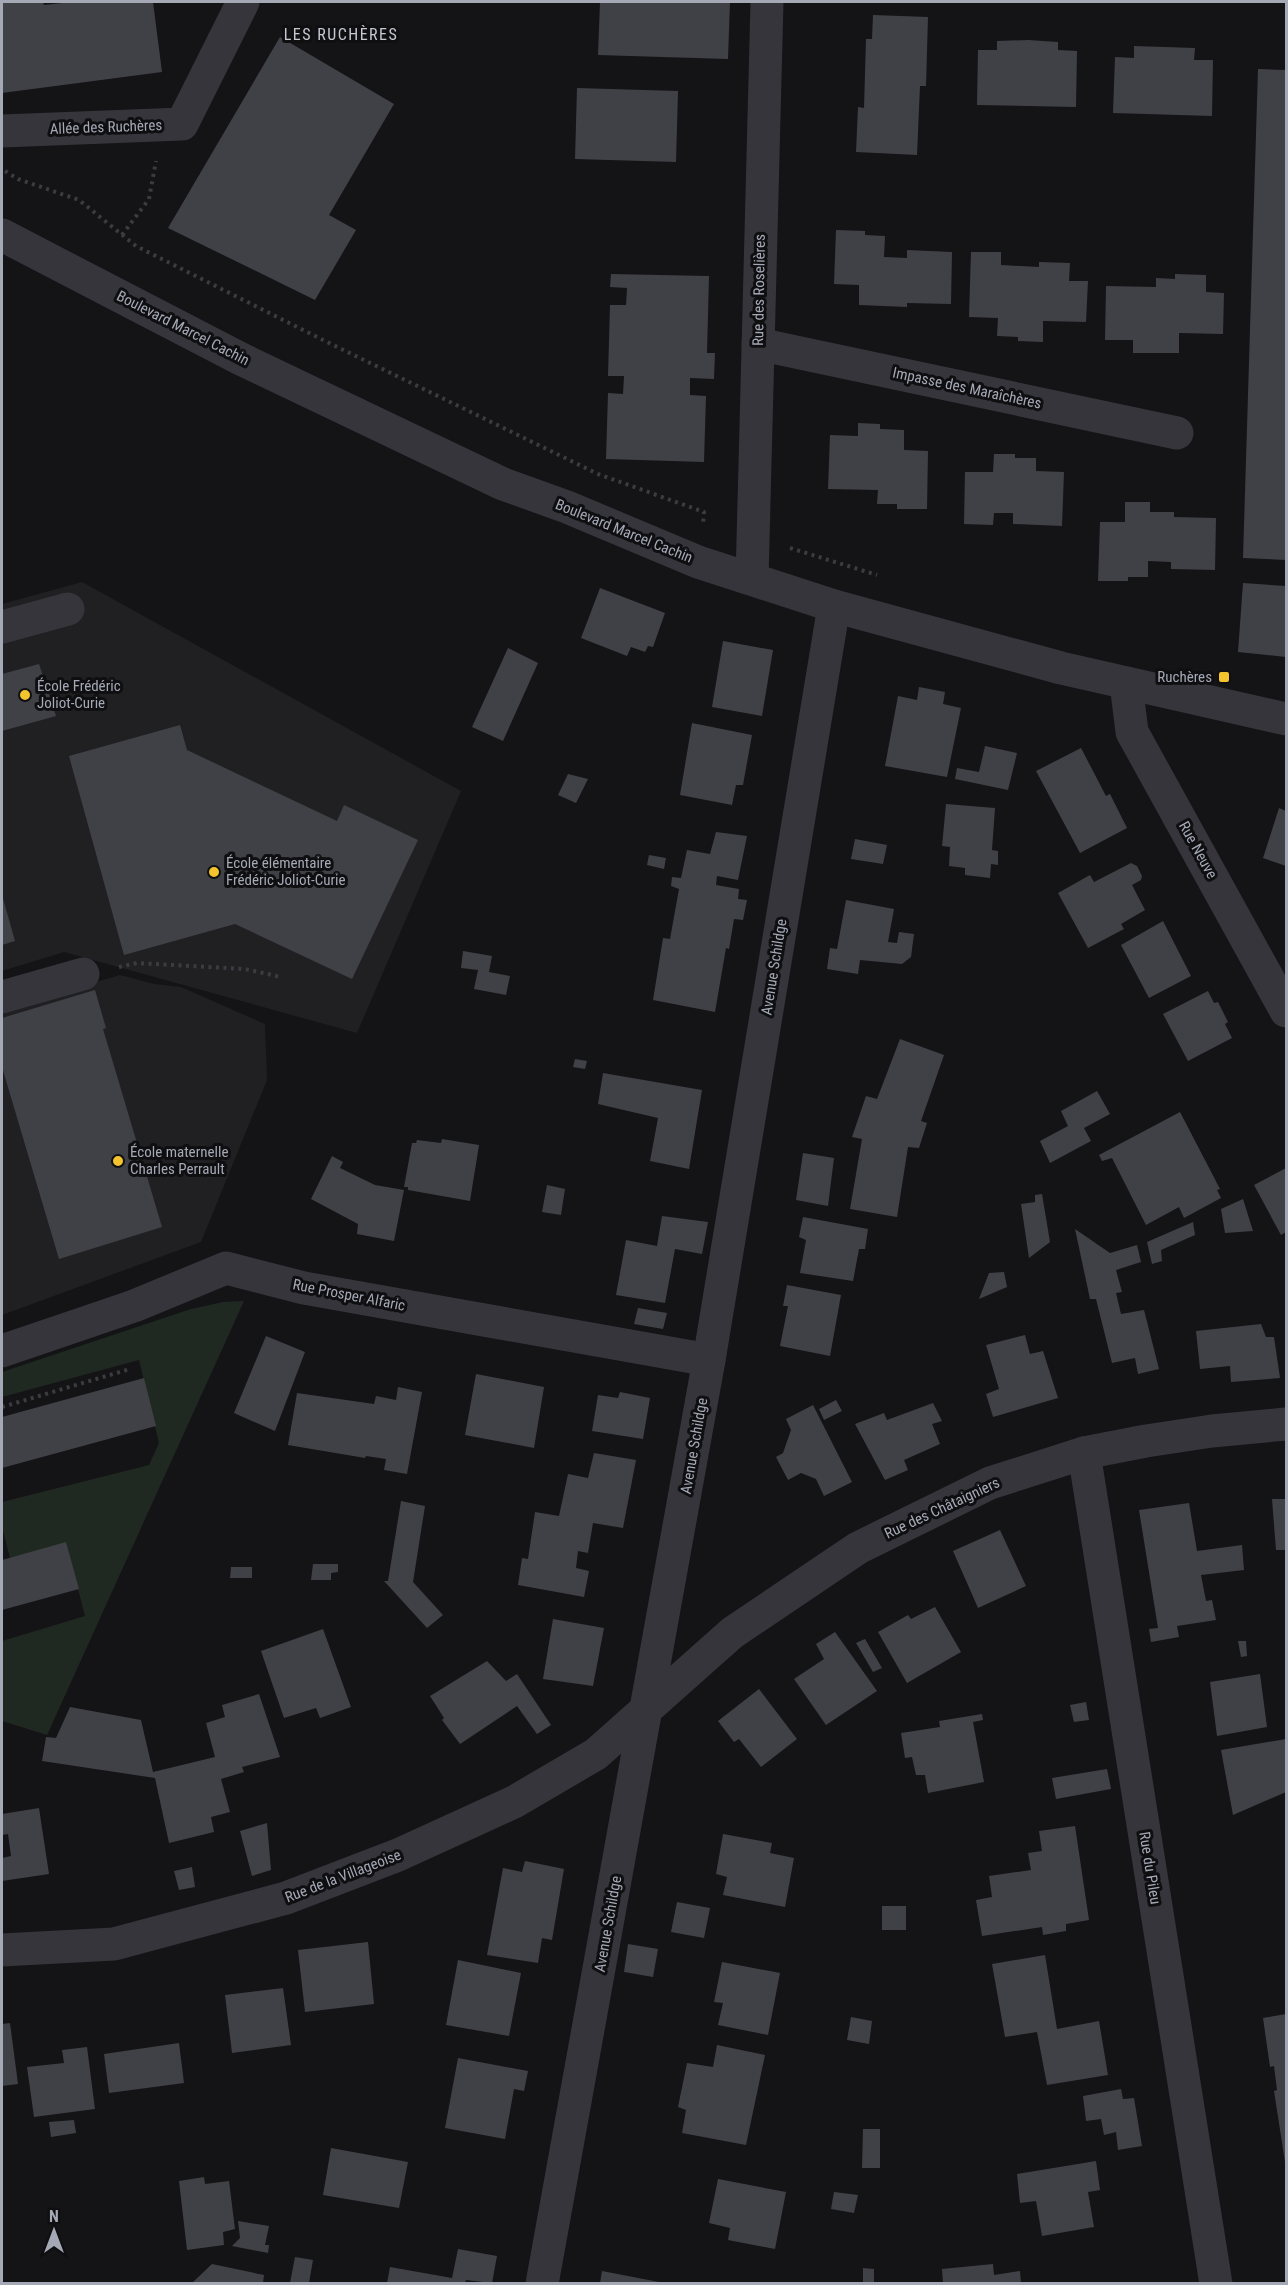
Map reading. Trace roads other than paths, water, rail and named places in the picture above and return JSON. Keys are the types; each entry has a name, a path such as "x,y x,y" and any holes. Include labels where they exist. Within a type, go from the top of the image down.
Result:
{"street":[{"name":"Allée des Ruchères","path":"2,131 182,124 243,2"},
{"name":"Rue des Roselières","path":"752,579 767,2"},
{"name":"Boulevard Marcel Cachin","path":"2,235 238,357 502,484 567,507 698,562 834,606 1050,665 1287,719"},
{"name":"Impasse des Maraîchères","path":"758,344 1177,433"},
{"name":"Avenue Schildge","path":"542,2283 709,1360 834,606"},
{"path":"2,627 68,609"},
{"name":"Rue Neuve","path":"1126,683 1132,732 1287,1011"},
{"path":"2,997 83,974"},
{"name":"Rue Prosper Alfaric","path":"2,1351 134,1306 226,1268 304,1288 709,1360"},
{"name":"Rue des Châtaigniers","path":"648,1707 732,1633 858,1548 990,1483 1084,1453 1212,1431 1287,1424"},
{"name":"Rue du Pileu","path":"1084,1453 1216,2283"},
{"name":"Rue de la Villageoise","path":"2,1950 114,1944 286,1898 399,1855 514,1802 596,1754 648,1707"}],"place":[{"name":"Ruchères","path":"1224,677"},
{"name":"École Frédéric Joliot-Curie","path":"25,695"},
{"name":"École élémentaire Frédéric Joliot-Curie","path":"214,872"},
{"name":"École maternelle Charles Perrault","path":"118,1161"}],"district":[{"name":"LES RUCHÈRES","path":"341,34"}]}
